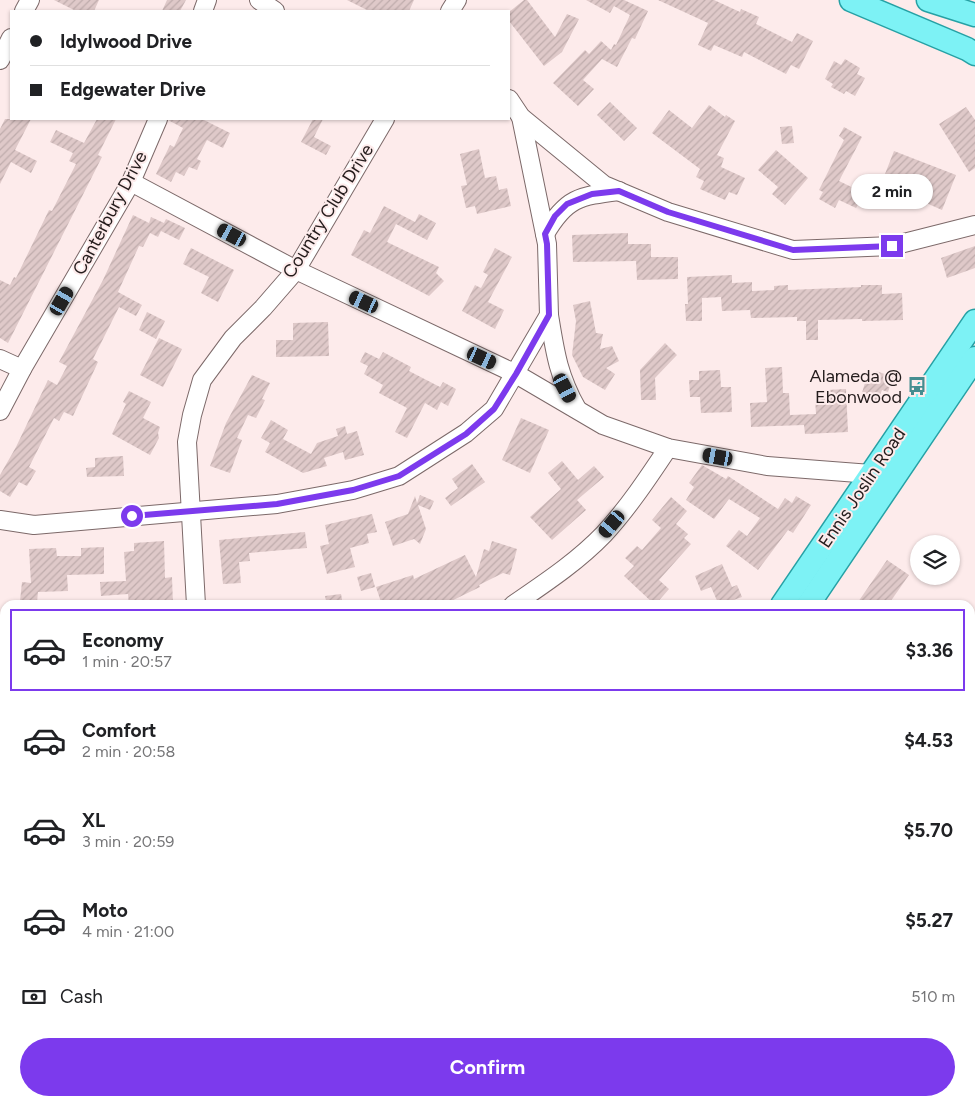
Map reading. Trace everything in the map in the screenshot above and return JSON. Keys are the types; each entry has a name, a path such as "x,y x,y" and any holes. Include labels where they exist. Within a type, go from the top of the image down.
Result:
{"main road":[{"path":"851,0 975,54"},
{"path":"878,0 975,38"},
{"path":"928,0 975,15"},
{"name":"Ennis Joslin Road","path":"811,600 975,321"},
{"name":"Ennis Joslin Road","path":"786,600 975,358"}],"street":[{"path":"260,0 274,10"},
{"path":"0,60 10,40"},
{"path":"510,100 521,117 604,185 668,212 793,250 892,246 975,225"},
{"path":"521,117 547,244 549,315 556,360 565,388 577,410"},
{"name":"Canterbury Drive","path":"0,411 22,369 131,182 158,120"},
{"name":"Country Club Drive","path":"196,600 187,442 202,380 233,338 263,308 296,270 384,120"},
{"path":"131,182 296,270 516,374 603,425 668,448 767,466 880,480"},
{"path":"545,234 555,216 567,204 592,194 619,191"},
{"path":"0,520 34,525 277,504 353,490 399,476 466,434 494,409 549,315"},
{"path":"0,359 22,369"},
{"path":"520,600 567,568 603,534 630,502 668,448"}],"building":[{"path":"54,0 99,0 94,10 74,10"},
{"path":"167,0 186,0 181,10 162,10"},
{"path":"347,0 414,0 409,10 367,10"},
{"path":"524,0 527,0 555,37 567,14 579,19 562,52 544,66 510,22 510,11"},
{"path":"586,0 624,0 648,11 635,39 632,38 617,67 602,59 583,80 594,89 578,106 553,83 585,50 589,54 601,41 611,50 614,44 616,45 630,15 614,6 610,13"},
{"path":"658,0 714,0 740,12 741,9 759,17 756,24 792,42 797,33 813,41 799,69 791,65 786,74 744,52 742,57 714,45 711,51 698,45 708,23"},
{"path":"845,59 860,68 857,74 865,78 855,96 846,91 844,94 831,87 833,84 825,79 834,61 841,65"},
{"path":"610,102 637,128 624,141 597,115"},
{"path":"709,105 725,117 726,115 735,121 717,155 724,158 721,167 745,178 737,195 729,192 725,200 700,189 704,181 696,177 700,169 652,133 669,110 692,128"},
{"path":"966,107 975,120 975,168 969,172 939,124"},
{"path":"5,119 30,120 15,150 37,161 31,173 11,162 0,184 0,129"},
{"path":"96,120 116,120 98,155 102,157 8,343 0,338 0,280 10,285 14,277 16,278 49,210 52,211 76,164 69,161 73,153 50,142 56,130 84,143"},
{"path":"168,120 204,120 230,133 223,148 207,140 197,159 201,161 197,170 189,167 184,176 176,172 171,182 156,174 170,145 174,147 183,128"},
{"path":"312,120 322,120 314,137 331,146 326,155 301,142"},
{"path":"792,126 794,143 782,144 780,127"},
{"path":"844,127 862,137 839,181 864,193 856,208 839,200 835,208 819,199 823,192 819,190 844,140 839,136"},
{"path":"479,149 485,178 496,176 499,190 507,188 511,206 477,214 475,206 466,208 461,186 467,185 460,154"},
{"path":"776,150 808,178 785,205 772,194 778,187 758,170"},
{"path":"894,151 956,175 942,210 908,195 912,186 885,174"},
{"path":"384,206 415,222 419,214 436,223 427,240 396,224 387,242 439,267 436,273 444,281 429,296 351,255 364,230 370,233"},
{"path":"133,215 149,223 151,217 164,223 166,219 185,228 179,240 161,231 158,237 150,233 143,247 139,246 118,292 142,305 136,316 119,307 93,359 98,362 73,416 64,412 59,421 54,418 29,467 36,471 27,486 19,482 10,497 0,491 0,475 16,447 48,380 57,385 67,366 59,362 103,280"},
{"path":"628,233 628,244 651,244 651,257 678,257 678,279 637,280 636,261 573,262 572,235"},
{"path":"975,246 975,268 947,278 941,258"},
{"path":"191,248 234,270 218,302 201,293 209,277 183,264"},
{"path":"495,248 512,257 488,302 504,310 495,329 462,311 475,285 481,288 488,275 483,272"},
{"path":"732,275 732,283 752,282 752,291 774,290 774,286 788,285 788,290 882,285 882,294 902,293 903,320 818,320 818,340 806,340 806,321 797,321 797,317 751,318 750,310 722,311 721,297 702,298 702,321 686,321 685,304 688,304 687,277"},
{"path":"590,301 596,333 603,334 600,349 612,346 619,361 606,368 615,374 605,390 583,377 572,355 576,321 573,305"},
{"path":"147,312 165,321 156,339 139,330"},
{"path":"328,322 329,356 276,357 276,340 293,340 293,323"},
{"path":"159,338 182,349 163,387 140,375"},
{"path":"665,343 677,355 655,378 656,400 641,400 640,370"},
{"path":"365,352 379,359 383,352 411,367 409,371 440,387 443,382 456,389 448,406 441,402 437,410 425,403 407,438 395,432 407,408 379,393 383,385 364,374 368,366 360,362"},
{"path":"782,367 783,393 789,393 790,415 816,414 815,398 827,397 827,390 846,389 848,432 805,434 804,425 751,427 750,403 767,402 765,368"},
{"path":"720,370 721,387 731,387 732,412 701,413 700,397 690,397 689,380 699,380 699,371"},
{"path":"876,371 893,377 888,392 882,390 878,401 861,396 868,373 875,375"},
{"path":"252,375 270,383 262,399 265,400 256,418 248,415 237,438 242,440 230,473 210,466 226,423"},
{"path":"129,391 151,402 143,418 160,427 159,438 150,455 112,434 126,404 123,402"},
{"path":"521,418 549,430 530,473 502,460"},
{"path":"271,420 288,430 283,439 311,454 317,443 338,436 336,429 345,426 347,434 357,431 364,455 345,460 343,452 324,458 327,466 303,473 265,452 270,443 261,438"},
{"path":"123,456 124,476 87,477 86,468 95,467 95,458"},
{"path":"562,461 578,480 594,466 604,477 577,500 586,510 552,540 530,517 561,489 548,473"},
{"path":"472,464 485,482 451,506 445,498 458,488 452,479"},
{"path":"702,465 726,479 728,476 778,509 785,498 792,503 796,496 811,505 793,533 788,530 758,570 726,546 739,530 747,536 760,518 729,499 714,519 686,500 694,487 689,483"},
{"path":"420,495 434,501 430,510 418,505 426,529 420,544 414,539 393,546 385,522 408,514 415,496 417,503"},
{"path":"671,497 687,511 676,524 688,534 684,538 691,544 659,580 669,589 659,600 650,600 624,576 634,566 625,558 637,546 642,550 661,528 652,520"},
{"path":"372,514 377,532 367,534 369,543 350,548 355,567 327,574 320,546 329,544 325,525"},
{"path":"305,532 307,548 249,553 250,561 239,562 241,583 223,584 219,540"},
{"path":"164,541 165,578 172,577 173,600 129,600 128,594 101,596 100,582 126,581 124,552 134,551 134,543"},
{"path":"492,541 517,549 510,575 503,573 453,600 380,600 376,587 413,575 414,579 465,555 476,577 484,549 489,551"},
{"path":"104,547 104,574 67,575 68,591 38,592 37,600 20,600 22,582 31,583 29,549 56,548 57,556 81,556 81,548"},
{"path":"887,560 909,575 892,600 859,600"},
{"path":"722,564 732,587 737,585 742,597 733,600 717,600 711,587 701,591 695,576"},
{"path":"371,573 375,587 361,591 357,577"},
{"path":"341,594 342,600 326,600 325,596"}],"place":[{"name":"Alameda @ Ebonwood","path":"917,386"}],"route":[{"path":"132,516 277,504 353,490 399,476 466,434 494,409 549,315 547,244 545,234 555,216 567,204 592,194 619,191 668,212 793,250 892,246"}]}
